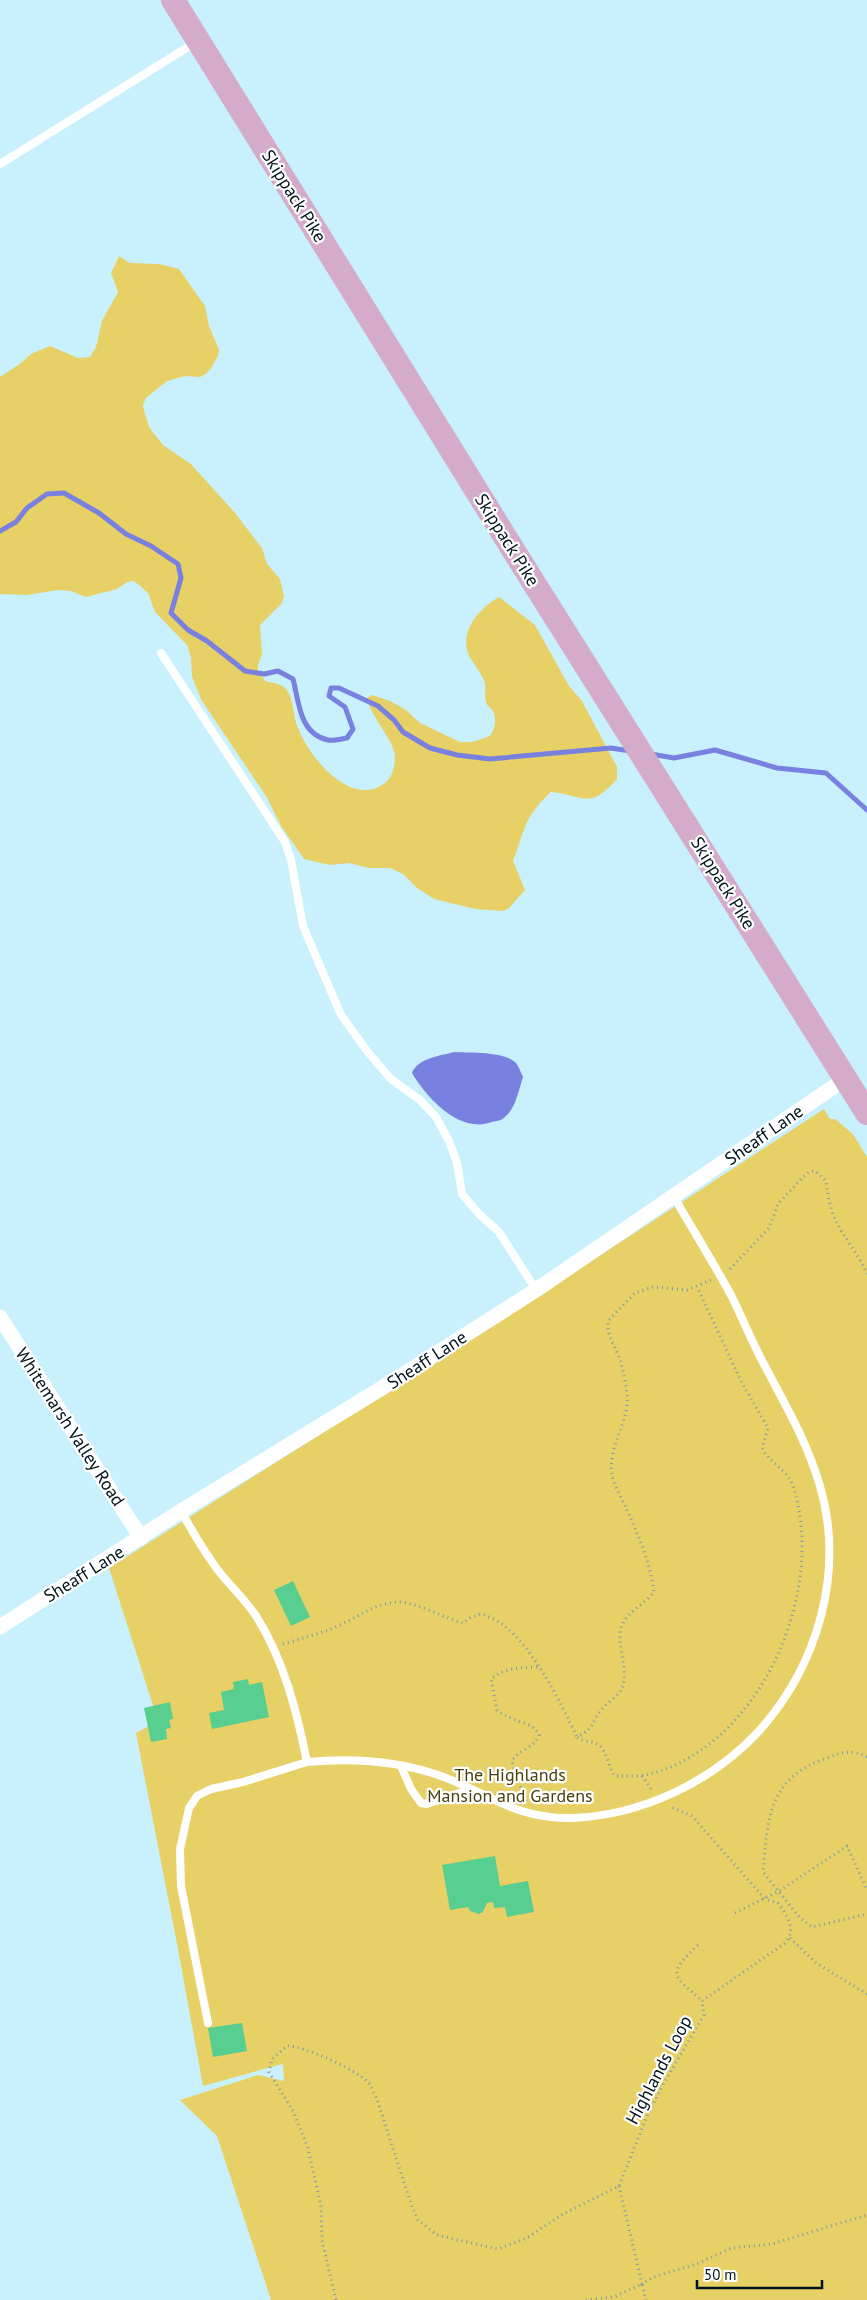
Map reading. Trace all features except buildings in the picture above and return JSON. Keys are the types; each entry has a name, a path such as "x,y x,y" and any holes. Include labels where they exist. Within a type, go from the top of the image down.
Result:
{"main road":[{"name":"Skippack Pike","path":"172,0 867,1113"}],"street":[{"name":"Sheaff Lane","path":"0,1627 181,1511 382,1388 536,1290 846,1079"},
{"name":"Whitemarsh Valley Road","path":"0,1317 141,1538"}],"lane":[{"path":"0,164 198,40"},
{"path":"161,654 285,842 291,860 303,926 341,1015 367,1051 391,1079 420,1100 436,1117 449,1141 457,1163 462,1194 479,1214 499,1232 536,1290"},
{"path":"208,2023 181,1886 180,1849 189,1808 197,1796 211,1789 243,1782 308,1762 327,1760 401,1766 438,1775 507,1807 526,1812 558,1818 606,1814 656,1800 676,1792 722,1765 744,1747 780,1705 798,1676 819,1624 830,1562 830,1535 826,1512 811,1460 795,1420 765,1367 719,1276 674,1197"},
{"path":"181,1511 218,1569 256,1616 284,1674 294,1703 308,1762"},
{"path":"401,1766 411,1789 421,1803 427,1804 471,1789"}],"path":[{"path":"577,1737 588,1732 602,1709 621,1692 623,1652 619,1638 621,1627 632,1610 647,1601 654,1592 651,1569 645,1550 612,1475 612,1452 627,1412 627,1394 620,1360 607,1327 608,1321 636,1293 653,1288 687,1290 697,1287 734,1267 769,1228 778,1204 809,1172 815,1171 826,1181 828,1200 838,1226 867,1274"},
{"path":"272,1648 318,1634 375,1606 399,1602 423,1608 443,1618 464,1623 471,1617 482,1614 502,1624 512,1633 557,1695 577,1737 588,1742 594,1742 602,1747 609,1768 615,1776 642,1776 673,1767 696,1754 719,1735 744,1710 777,1657 800,1588 803,1558 800,1517 792,1485 782,1470 766,1456 762,1448 768,1428 742,1383 697,1287"},
{"path":"526,1812 525,1796 517,1780 512,1761 516,1754 537,1741 540,1735 537,1729 528,1723 519,1723 497,1710 492,1679 499,1672 514,1668 538,1667"},
{"path":"867,1758 856,1751 842,1752 814,1762 794,1774 778,1791 770,1814 764,1872 800,1918 812,1927 867,1914"},
{"path":"642,1776 651,1788 656,1800 692,1816 765,1899 778,1903 791,1926 790,1938 816,1963 867,1994"},
{"path":"736,1914 780,1891 847,1846 867,1890"},
{"name":"Highlands Loop","path":"619,2186 660,2091 704,2015 702,2001 790,1938"},
{"path":"698,1945 680,1962 678,1977 683,1985 702,2001"},
{"path":"336,2300 322,2240 321,2206 308,2148 293,2112 269,2072 272,2060 287,2046 296,2046 340,2064 369,2083 412,2207 418,2220 437,2235 498,2249 527,2238 563,2214 619,2186 646,2300"},
{"path":"586,2300 614,2297 654,2277 699,2262 732,2248 772,2244 867,2215"}],"green space":[{"path":"119,256 130,263 159,264 179,269 205,306 209,326 219,350 212,367 206,374 200,377 185,376 167,381 146,398 143,405 144,411 150,429 163,445 191,464 235,513 262,548 267,564 280,579 284,597 282,603 260,625 262,654 258,671 265,681 279,684 286,689 291,698 296,723 311,752 321,765 345,785 359,789 372,789 388,780 394,767 394,750 369,706 367,698 372,695 390,701 406,710 420,723 460,742 473,742 490,736 495,724 495,717 486,702 485,683 471,660 466,644 469,628 473,620 485,607 499,597 535,625 569,686 582,701 617,767 617,779 608,789 593,798 579,798 551,792 539,804 527,822 513,861 525,890 504,911 475,909 434,899 417,888 403,874 390,868 369,868 349,863 330,865 304,859 281,826 266,796 202,701 192,677 191,657 187,645 155,612 148,593 138,584 133,581 127,582 117,589 86,597 71,591 58,590 27,595 0,594 0,377 31,354 50,346 78,358 90,357 96,347 102,321 118,292 111,273"},
{"name":"The Highlands Mansion and Gardens","path":"824,1109 830,1119 835,1119 853,1134 867,1157 867,2300 271,2300 217,2136 180,2100 258,2075 284,2081 283,2066 282,2064 203,2086 136,1733 158,1721 109,1568 526,1304"}],"water":[{"path":"454,1052 503,1056 516,1063 523,1077 515,1103 505,1117 498,1121 480,1124 468,1123 456,1118 435,1103 418,1083 412,1073 419,1064 430,1058"}],"waterway":[{"path":"0,531 16,522 27,508 47,494 64,493 99,513 126,534 151,546 178,564 181,578 171,613 188,630 207,641 245,671 264,674 278,671 293,679 302,716 311,731 318,737 328,740 347,738 353,729 345,707 329,696 331,688 339,688 378,706 394,720 403,732 430,748 457,755 490,759 611,748 630,751"},
{"path":"651,754 674,758 715,750 777,768 826,773 867,810"}]}
